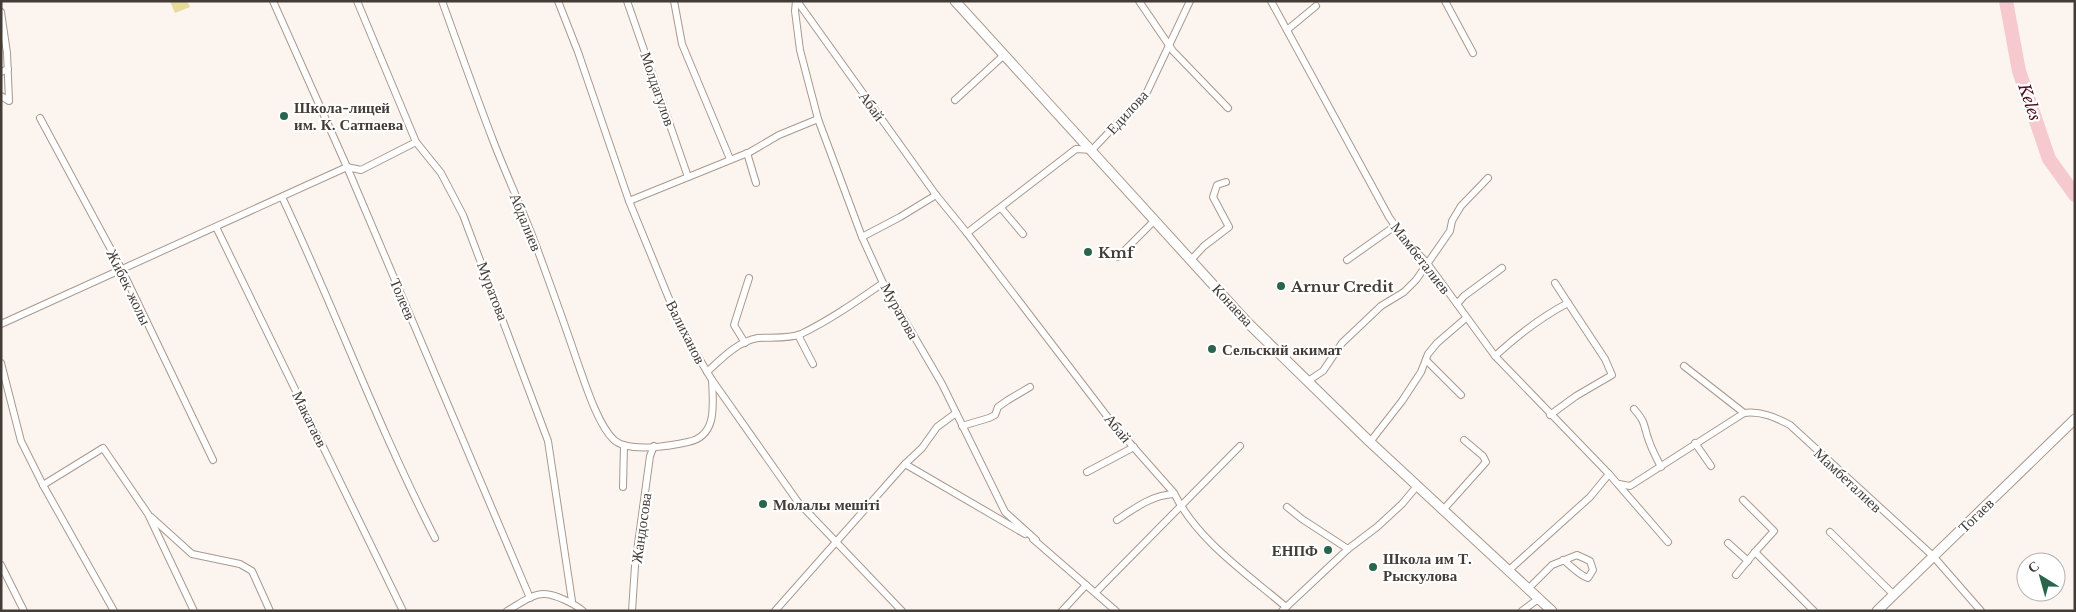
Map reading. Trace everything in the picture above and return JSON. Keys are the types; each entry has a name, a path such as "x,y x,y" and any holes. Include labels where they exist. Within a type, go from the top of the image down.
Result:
{"main road":[{"name":"Конаева","path":"955,1 1248,322 1370,442 1552,611"},
{"name":"Тогаев","path":"1877,611 2075,419"}],"street":[{"name":"Толеев","path":"273,1 347,167 530,598"},
{"name":"Муратова","path":"357,1 416,142 441,173 463,215 548,441 572,601"},
{"name":"Абдалиев","path":"442,1 494,142 537,248 589,394 606,430 615,440 624,445"},
{"name":"Валиханов","path":"558,1 578,52 629,201 681,328 712,380 798,502 902,611"},
{"name":"Молдагулов","path":"627,1 688,177"},
{"path":"674,1 682,44 730,159"},
{"name":"Муратова","path":"797,1 795,11 800,50 818,119 862,236 883,283 956,413 1005,512 1116,611"},
{"name":"Абай","path":"797,1 936,194 968,233 1113,424 1174,494 1180,506 1214,546 1284,609"},
{"path":"1139,1 1173,51 1228,108"},
{"name":"Едилова","path":"1092,150 1147,92 1168,44 1190,1"},
{"name":"Мамбеталиев","path":"1271,1 1395,226 1427,264 1496,356 1550,415 1609,474 1668,542"},
{"path":"1445,1 1473,53"},
{"path":"1287,30 1316,6"},
{"path":"1,12 10,101 1,96"},
{"path":"954,100 1004,55"},
{"path":"1,72 8,69"},
{"name":"Жибек жолы","path":"40,118 122,270 213,460"},
{"path":"629,201 747,153 779,135 818,119"},
{"path":"1,324 347,167 361,170 416,142"},
{"path":"968,233 1076,149 1092,150"},
{"path":"747,153 756,183"},
{"path":"1308,381 1323,371 1342,343 1381,306 1404,292 1416,280 1450,231 1452,221 1461,206 1488,178"},
{"path":"1191,260 1204,246 1229,227 1213,197 1218,185 1226,182"},
{"path":"862,236 900,217 936,194"},
{"path":"282,197 415,498 435,538"},
{"path":"1001,208 1023,234"},
{"path":"1118,257 1154,221"},
{"path":"1347,260 1395,226"},
{"name":"Макатаев","path":"216,227 403,611"},
{"path":"1457,304 1464,296 1502,268"},
{"path":"745,343 734,325 749,278"},
{"path":"707,372 732,350 745,343 756,338 798,335 842,310 883,283"},
{"path":"1550,415 1576,396 1612,375 1605,359 1555,283"},
{"path":"1496,356 1527,329 1552,311 1568,303"},
{"path":"1370,442 1402,401 1427,361 1428,354 1437,342 1466,318"},
{"path":"798,335 814,364"},
{"path":"1427,361 1461,395"},
{"path":"1,364 21,441 43,485 114,611"},
{"path":"1615,482 1624,486 1630,486 1661,467 1694,443 1744,413 1684,366"},
{"path":"623,487 624,445 654,446 696,440 708,431 713,419 712,380"},
{"path":"962,426 995,415 998,407 1030,387"},
{"path":"1634,409 1642,419 1647,431 1648,440 1661,467"},
{"name":"Мамбеталиев","path":"1744,413 1752,412 1774,416 1790,425 1933,556 1981,611"},
{"path":"775,611 904,464 922,448 937,427 956,413"},
{"path":"1443,510 1486,462 1483,456 1464,440"},
{"path":"1694,443 1711,466"},
{"name":"Жандосова","path":"632,611 635,566 650,456 654,446"},
{"path":"1096,592 1240,446"},
{"path":"1086,472 1134,447"},
{"path":"43,485 102,448 148,514 194,611"},
{"name":"Муратова","path":"904,464 1036,540"},
{"path":"1508,572 1590,497 1609,474"},
{"path":"1284,609 1348,549 1377,528 1402,504 1417,486"},
{"path":"1117,520 1141,504 1164,495 1174,494"},
{"path":"1736,575 1774,531 1743,500"},
{"path":"1287,507 1348,549"},
{"path":"148,514 192,554 240,564 252,571 270,611"},
{"path":"1830,532 1894,595"},
{"path":"1728,542 1748,560"},
{"path":"1755,552 1814,611"},
{"path":"1528,589 1552,565 1562,560 1577,555 1590,561 1593,570 1588,578 1580,575 1571,565 1562,560"},
{"path":"1,565 24,611"},
{"path":"1062,611 1086,585"},
{"path":"507,611 530,598 544,594 572,601 583,611"},
{"path":"1522,611 1538,599"}],"shaded area":[{"path":"170,1 187,1 190,7 175,13"}],"waterway":[{"name":"Keles","path":"2006,1 2019,71 2049,159 2075,195"}],"place":[{"name":"Школа-лицей им. К. Сатпаева","path":"284,116"},
{"name":"Kmf","path":"1088,252"},
{"name":"Arnur Credit","path":"1281,286"},
{"name":"Сельский акимат","path":"1212,349"},
{"name":"Молалы мешіті","path":"763,504"},
{"name":"ЕНПФ","path":"1328,550"},
{"name":"Школа им Т. Рыскулова","path":"1373,567"}]}
